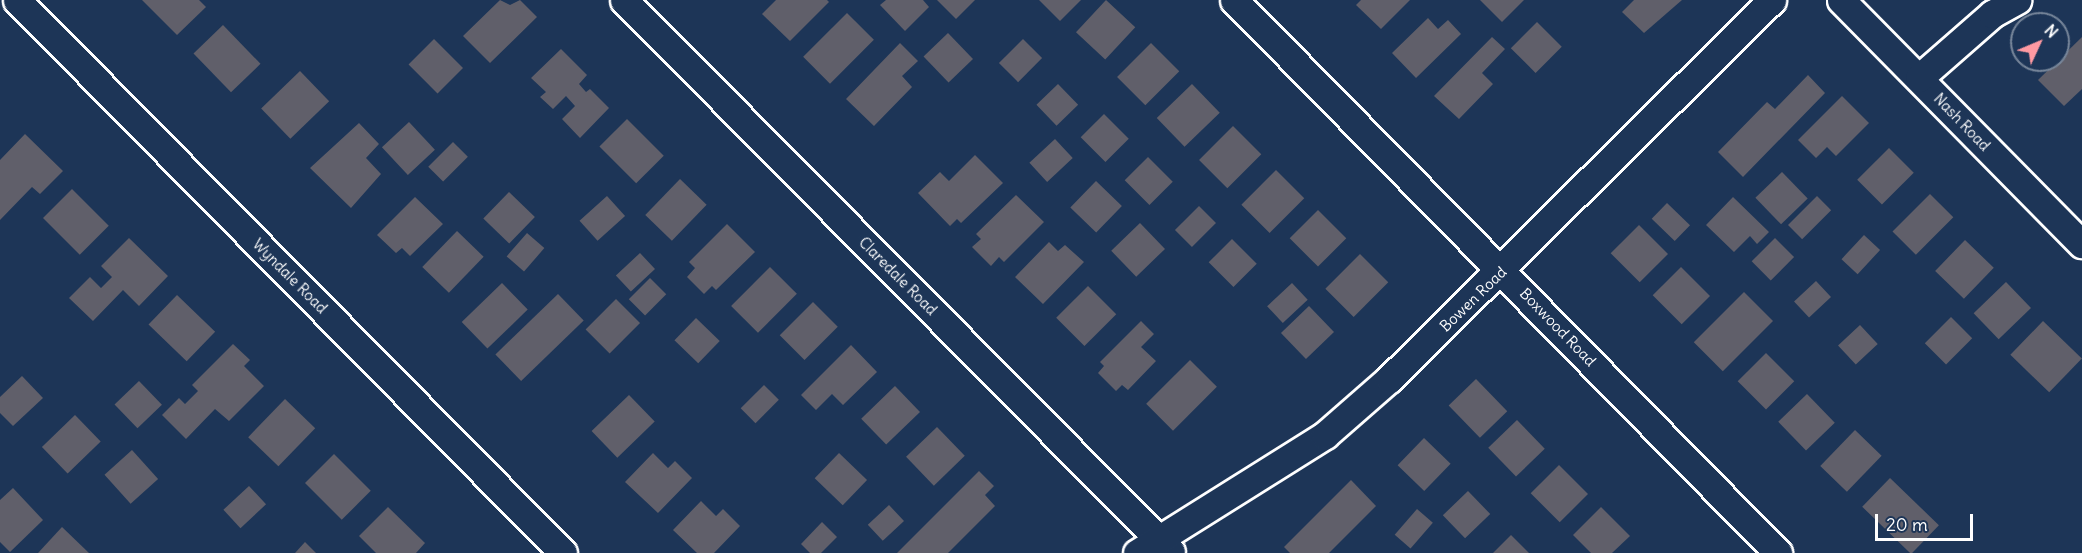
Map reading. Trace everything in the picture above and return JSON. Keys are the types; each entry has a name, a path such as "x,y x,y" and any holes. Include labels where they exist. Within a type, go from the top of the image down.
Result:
{"street":[{"path":"0,16 15,0"},
{"name":"Wyndale Road","path":"15,0 563,553"},
{"name":"Claredale Road","path":"624,0 1156,549"},
{"name":"Boxwood Road","path":"1234,0 1778,553"},
{"name":"Bowen Road","path":"1156,549 1325,435 1502,270 1772,0"},
{"name":"Nash Road","path":"1841,0 2082,244"},
{"path":"1919,78 1992,14 2017,0"}],"building":[{"path":"142,0 199,0 206,7 177,35"},
{"path":"500,0 510,5 520,0 537,17 490,63 463,36"},
{"path":"776,0 827,0 829,2 790,41 762,14"},
{"path":"886,0 923,0 929,7 905,31 880,5"},
{"path":"937,0 975,0 956,19"},
{"path":"1039,0 1081,0 1060,21"},
{"path":"1106,0 1135,27 1105,59 1076,32"},
{"path":"1361,0 1410,0 1381,29 1356,5"},
{"path":"1480,0 1524,0 1502,22"},
{"path":"1634,0 1682,0 1644,33 1622,12"},
{"path":"847,13 874,40 830,84 803,57"},
{"path":"1428,18 1438,29 1448,20 1461,34 1416,78 1392,53"},
{"path":"1537,22 1562,47 1536,73 1511,48"},
{"path":"223,25 261,64 231,92 194,53"},
{"path":"948,33 973,59 949,83 924,57"},
{"path":"1492,37 1505,49 1482,73 1493,84 1459,119 1434,96"},
{"path":"2082,37 2082,89 2064,106 2038,80 2046,72 2070,72 2070,49"},
{"path":"434,39 463,68 438,93 409,64"},
{"path":"1023,39 1042,58 1018,82 999,63"},
{"path":"900,43 918,61 902,76 912,87 874,126 846,99"},
{"path":"1151,43 1179,71 1145,105 1117,77"},
{"path":"561,49 587,75 579,84 586,92 590,89 609,108 580,138 562,119 575,106 566,96 553,109 540,97 546,92 531,78"},
{"path":"300,71 329,101 290,139 261,109"},
{"path":"1808,75 1825,93 1743,177 1718,152 1767,102 1775,109"},
{"path":"1058,84 1078,105 1057,126 1036,105"},
{"path":"1192,84 1220,113 1185,147 1157,118"},
{"path":"1842,96 1869,123 1836,156 1827,147 1816,158 1798,140"},
{"path":"1104,114 1129,139 1105,162 1081,137"},
{"path":"627,119 664,156 636,183 599,147"},
{"path":"409,122 435,150 408,175 382,147"},
{"path":"359,123 379,144 366,158 381,174 351,208 310,168"},
{"path":"1233,126 1261,154 1227,188 1199,160"},
{"path":"25,134 63,171 40,194 32,187 0,220 0,160"},
{"path":"1055,139 1073,158 1047,182 1029,163"},
{"path":"453,142 468,157 443,182 428,167"},
{"path":"1889,148 1914,173 1882,205 1857,180"},
{"path":"975,155 1003,183 961,223 957,219 950,226 918,193 940,172 949,181"},
{"path":"1148,157 1173,182 1149,205 1125,180"},
{"path":"1276,170 1304,198 1270,233 1241,205"},
{"path":"1782,172 1808,199 1781,224 1755,198"},
{"path":"680,179 707,205 672,241 645,215"},
{"path":"1096,181 1122,206 1096,233 1070,208"},
{"path":"72,189 109,226 80,255 43,218"},
{"path":"509,192 535,217 509,244 483,219"},
{"path":"1930,194 1953,217 1916,255 1893,231"},
{"path":"1016,195 1044,222 1004,262 999,257 991,266 972,247 981,239 976,234"},
{"path":"607,196 625,216 598,241 580,221"},
{"path":"1817,196 1831,210 1802,239 1788,225"},
{"path":"415,197 443,224 410,256 402,248 396,253 377,235"},
{"path":"1733,197 1769,232 1757,244 1750,236 1734,252 1706,225"},
{"path":"1667,203 1690,225 1675,241 1652,219"},
{"path":"1199,206 1216,223 1192,247 1175,230"},
{"path":"1318,210 1346,238 1318,267 1290,238"},
{"path":"1140,223 1165,249 1136,277 1111,251"},
{"path":"727,224 755,252 716,290 712,286 704,294 687,277 695,268 689,262"},
{"path":"1639,225 1668,254 1640,282 1611,253"},
{"path":"457,231 484,257 449,293 422,267"},
{"path":"527,233 544,248 524,271 507,256"},
{"path":"1864,235 1880,250 1858,274 1841,259"},
{"path":"129,238 168,276 139,306 123,290 93,321 69,298 90,277 101,288 112,277 101,266"},
{"path":"1775,238 1794,257 1771,280 1752,261"},
{"path":"1232,239 1257,264 1233,287 1209,262"},
{"path":"1965,240 1994,268 1964,299 1935,271"},
{"path":"1049,242 1058,251 1065,245 1084,262 1043,304 1015,277"},
{"path":"640,253 655,269 631,292 616,276"},
{"path":"1360,254 1388,282 1354,317 1325,289"},
{"path":"770,267 797,294 758,333 731,306"},
{"path":"1681,267 1710,296 1682,324 1653,295"},
{"path":"650,278 666,294 645,315 629,299"},
{"path":"1816,281 1831,297 1809,318 1794,301"},
{"path":"2006,282 2031,308 1999,339 1974,313"},
{"path":"502,283 528,310 487,349 462,322"},
{"path":"1292,283 1308,300 1283,323 1267,306"},
{"path":"1088,286 1116,314 1084,346 1056,318"},
{"path":"1744,292 1773,321 1723,371 1694,342"},
{"path":"558,294 584,321 521,381 495,354"},
{"path":"177,295 215,332 187,361 149,324"},
{"path":"616,299 640,323 610,353 586,329"},
{"path":"813,302 838,327 805,360 780,335"},
{"path":"1309,306 1334,332 1306,359 1281,333"},
{"path":"1951,317 1972,338 1946,364 1925,343"},
{"path":"696,318 720,341 698,363 674,340"},
{"path":"1141,321 1154,334 1141,347 1156,361 1128,390 1122,385 1116,391 1098,373 1104,366 1100,362"},
{"path":"2043,321 2082,359 2049,392 2010,355"},
{"path":"1860,325 1878,344 1856,364 1838,345"},
{"path":"233,344 250,360 244,366 264,386 229,421 215,409 186,439 162,415 179,398 185,404 198,391 192,385"},
{"path":"851,345 877,372 843,405 832,394 816,410 801,395"},
{"path":"1766,353 1794,381 1766,410 1738,381"},
{"path":"1190,360 1217,387 1173,431 1146,404"},
{"path":"22,376 43,398 13,426 0,413 0,397"},
{"path":"1476,379 1507,411 1480,438 1449,405"},
{"path":"139,381 162,405 137,428 115,405"},
{"path":"764,385 779,400 756,423 741,408"},
{"path":"895,386 920,412 886,445 861,419"},
{"path":"1807,394 1835,423 1806,451 1778,422"},
{"path":"629,395 655,422 617,458 592,431"},
{"path":"285,399 315,428 278,466 248,437"},
{"path":"75,415 101,442 68,474 42,447"},
{"path":"1517,420 1545,449 1516,477 1488,448"},
{"path":"937,427 965,456 934,486 906,457"},
{"path":"1855,430 1882,456 1847,492 1820,466"},
{"path":"1424,438 1451,464 1424,491 1398,465"},
{"path":"132,450 158,479 131,504 105,475"},
{"path":"653,453 668,468 675,461 692,478 658,513 625,482"},
{"path":"839,453 867,480 843,505 815,478"},
{"path":"334,454 371,491 342,520 305,483"},
{"path":"1559,465 1588,494 1560,522 1531,493"},
{"path":"979,471 994,486 985,495 995,506 948,553 897,553"},
{"path":"1890,478 1939,525 1910,553 1862,507"},
{"path":"1351,480 1376,506 1329,553 1290,553 1284,547"},
{"path":"249,486 266,504 240,528 223,510"},
{"path":"13,488 43,520 10,552 0,542 0,500"},
{"path":"1468,491 1490,514 1465,538 1443,515"},
{"path":"701,501 716,516 723,509 740,526 714,553 697,553 673,530"},
{"path":"889,505 904,521 883,541 868,525"},
{"path":"388,507 425,543 416,553 376,553 359,536"},
{"path":"1601,507 1630,536 1612,553 1591,553 1573,535"},
{"path":"1417,509 1433,523 1411,548 1395,535"},
{"path":"822,522 837,537 821,553 810,553 801,544"},
{"path":"62,527 89,553 38,553"},
{"path":"1511,535 1529,553 1493,553"},
{"path":"305,542 316,553 295,553"}]}
